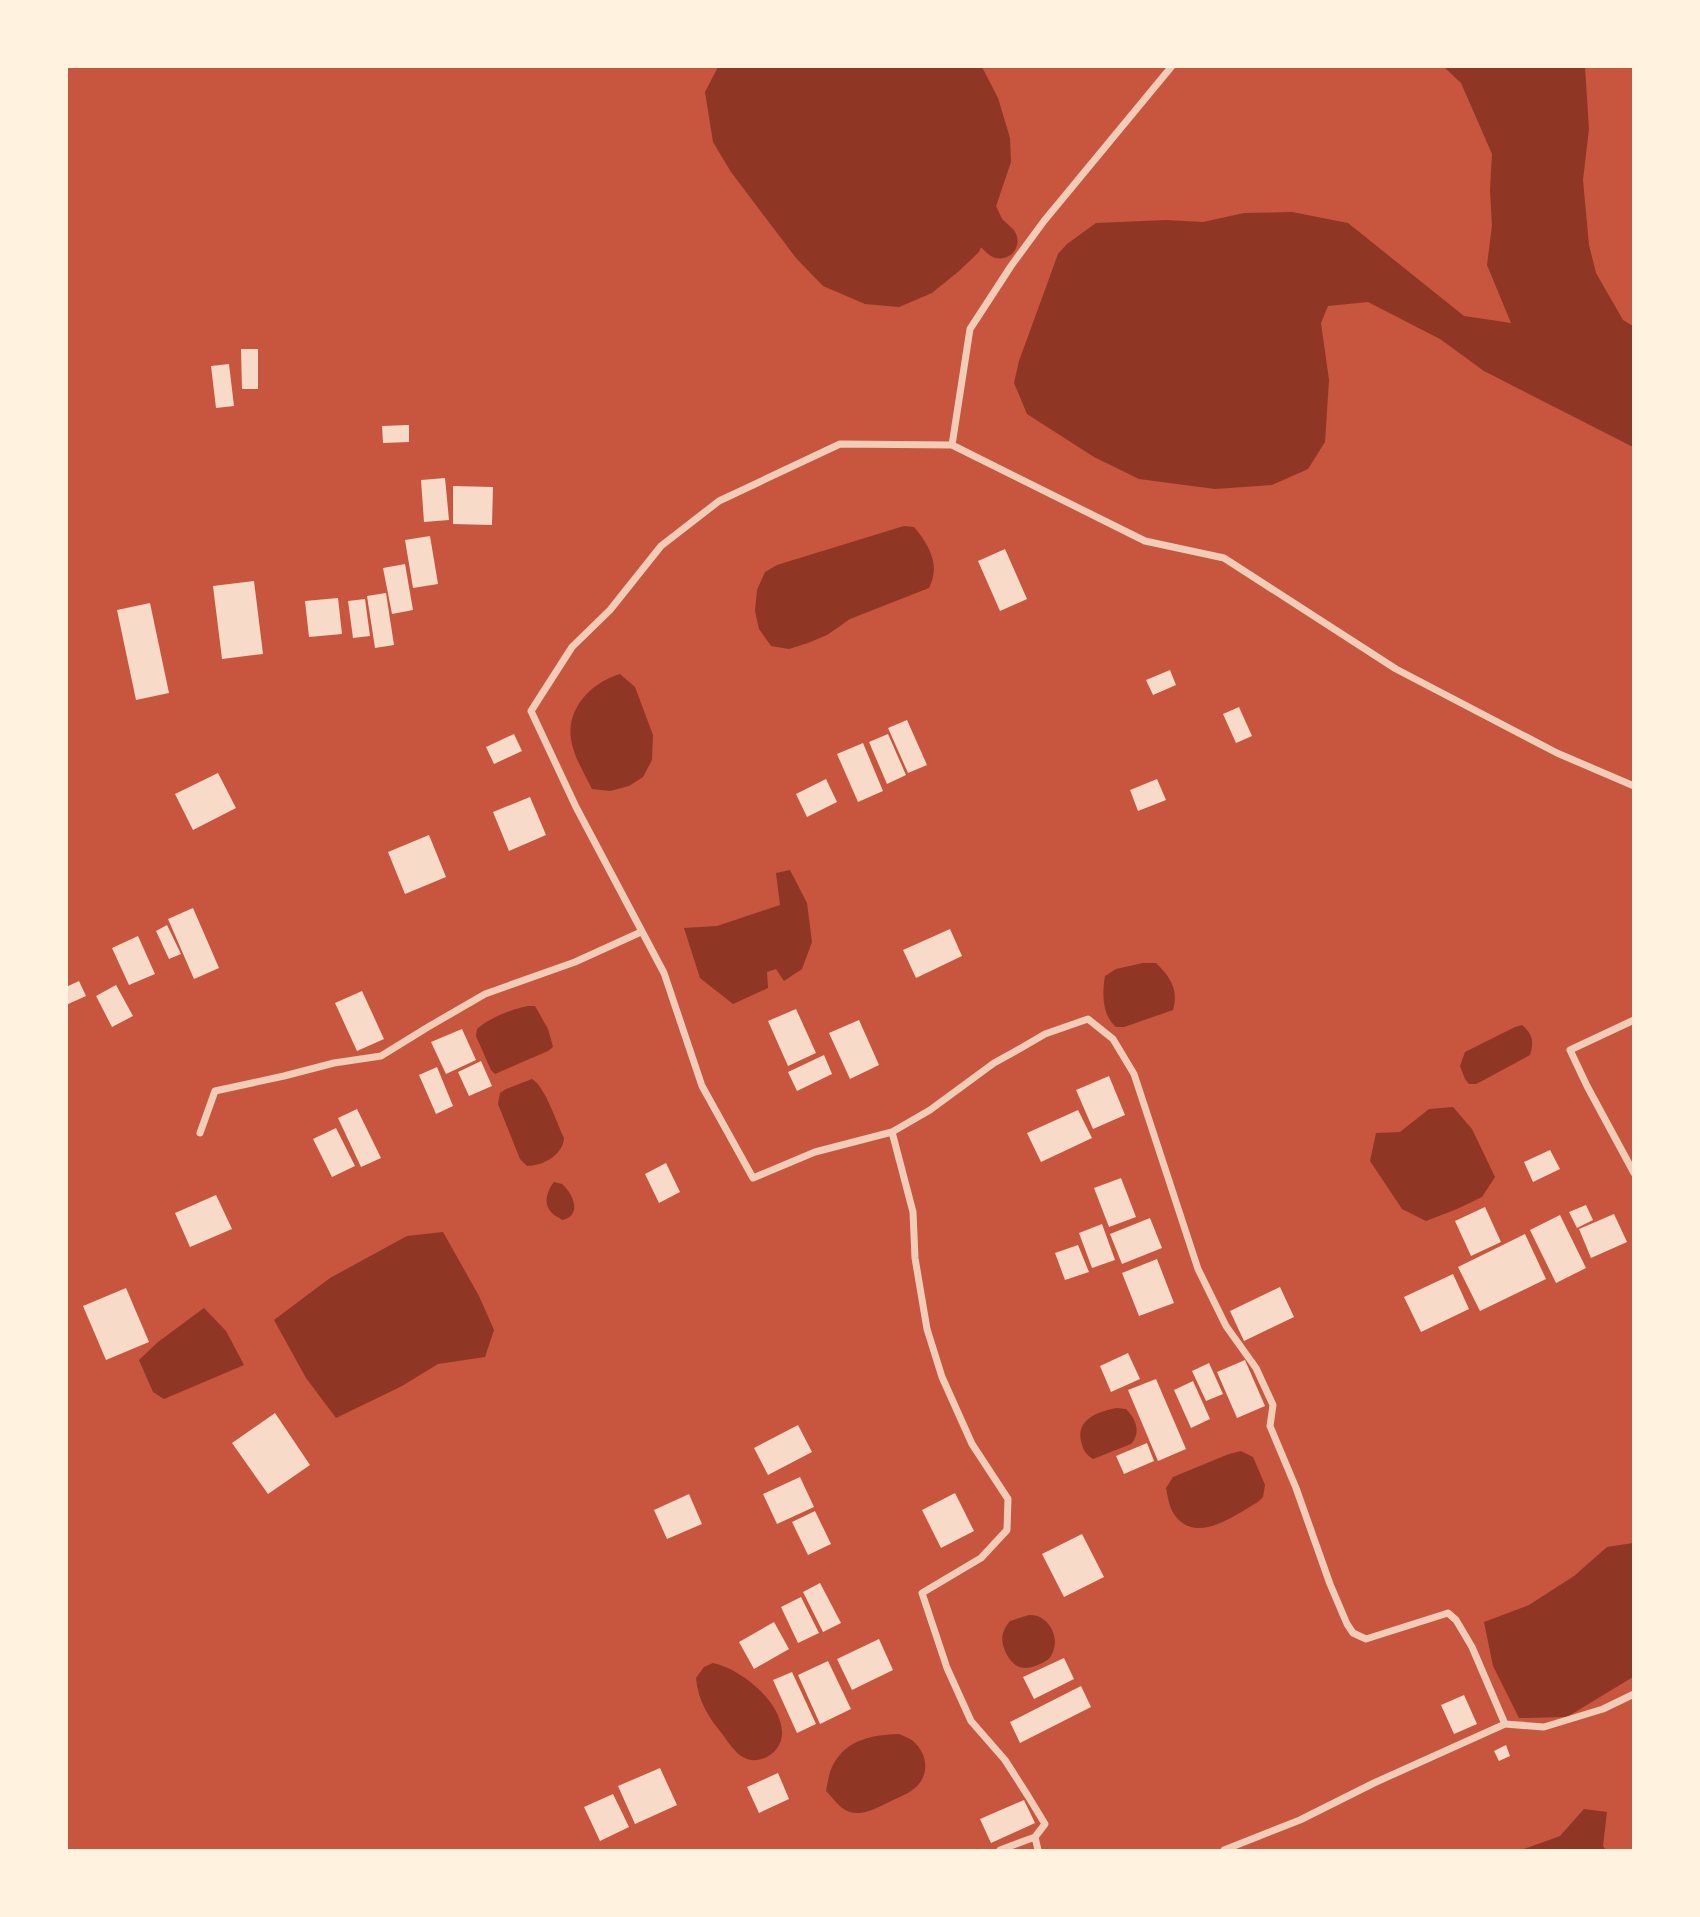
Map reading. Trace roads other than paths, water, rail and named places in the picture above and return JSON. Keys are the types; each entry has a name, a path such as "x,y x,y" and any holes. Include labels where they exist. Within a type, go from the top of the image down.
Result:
{"street":[{"path":"952,445 970,329 1044,220 1172,66"},
{"path":"1505,1724 1472,1647 1457,1619 1448,1613 1366,1639 1353,1633 1348,1625 1270,1426 1272,1405 1256,1368 1226,1326 1198,1269 1134,1074 1113,1039 1087,1019 1045,1034 995,1063 930,1110 892,1132 815,1152 753,1178 702,1086 664,973 576,807 531,711 572,647 610,610 661,546 719,501 840,444 952,445 1145,541 1224,558 1396,669 1557,753 1633,786"},
{"path":"200,1133 215,1091 334,1063 381,1056 485,994 575,962 642,932"},
{"path":"1633,1020 1570,1050 1633,1173"},
{"path":"892,1132 913,1212 915,1258 927,1329 942,1377 972,1444 1008,1499 1007,1530 981,1558 922,1593 947,1668 971,1721 1005,1760 1045,1824 1035,1837 1000,1850"},
{"path":"1224,1850 1300,1820 1374,1783 1505,1724 1544,1727 1603,1709 1633,1694"},
{"path":"1035,1837 1038,1850"}],"waterway":[{"path":"968,188 988,230 1000,241"}]}
